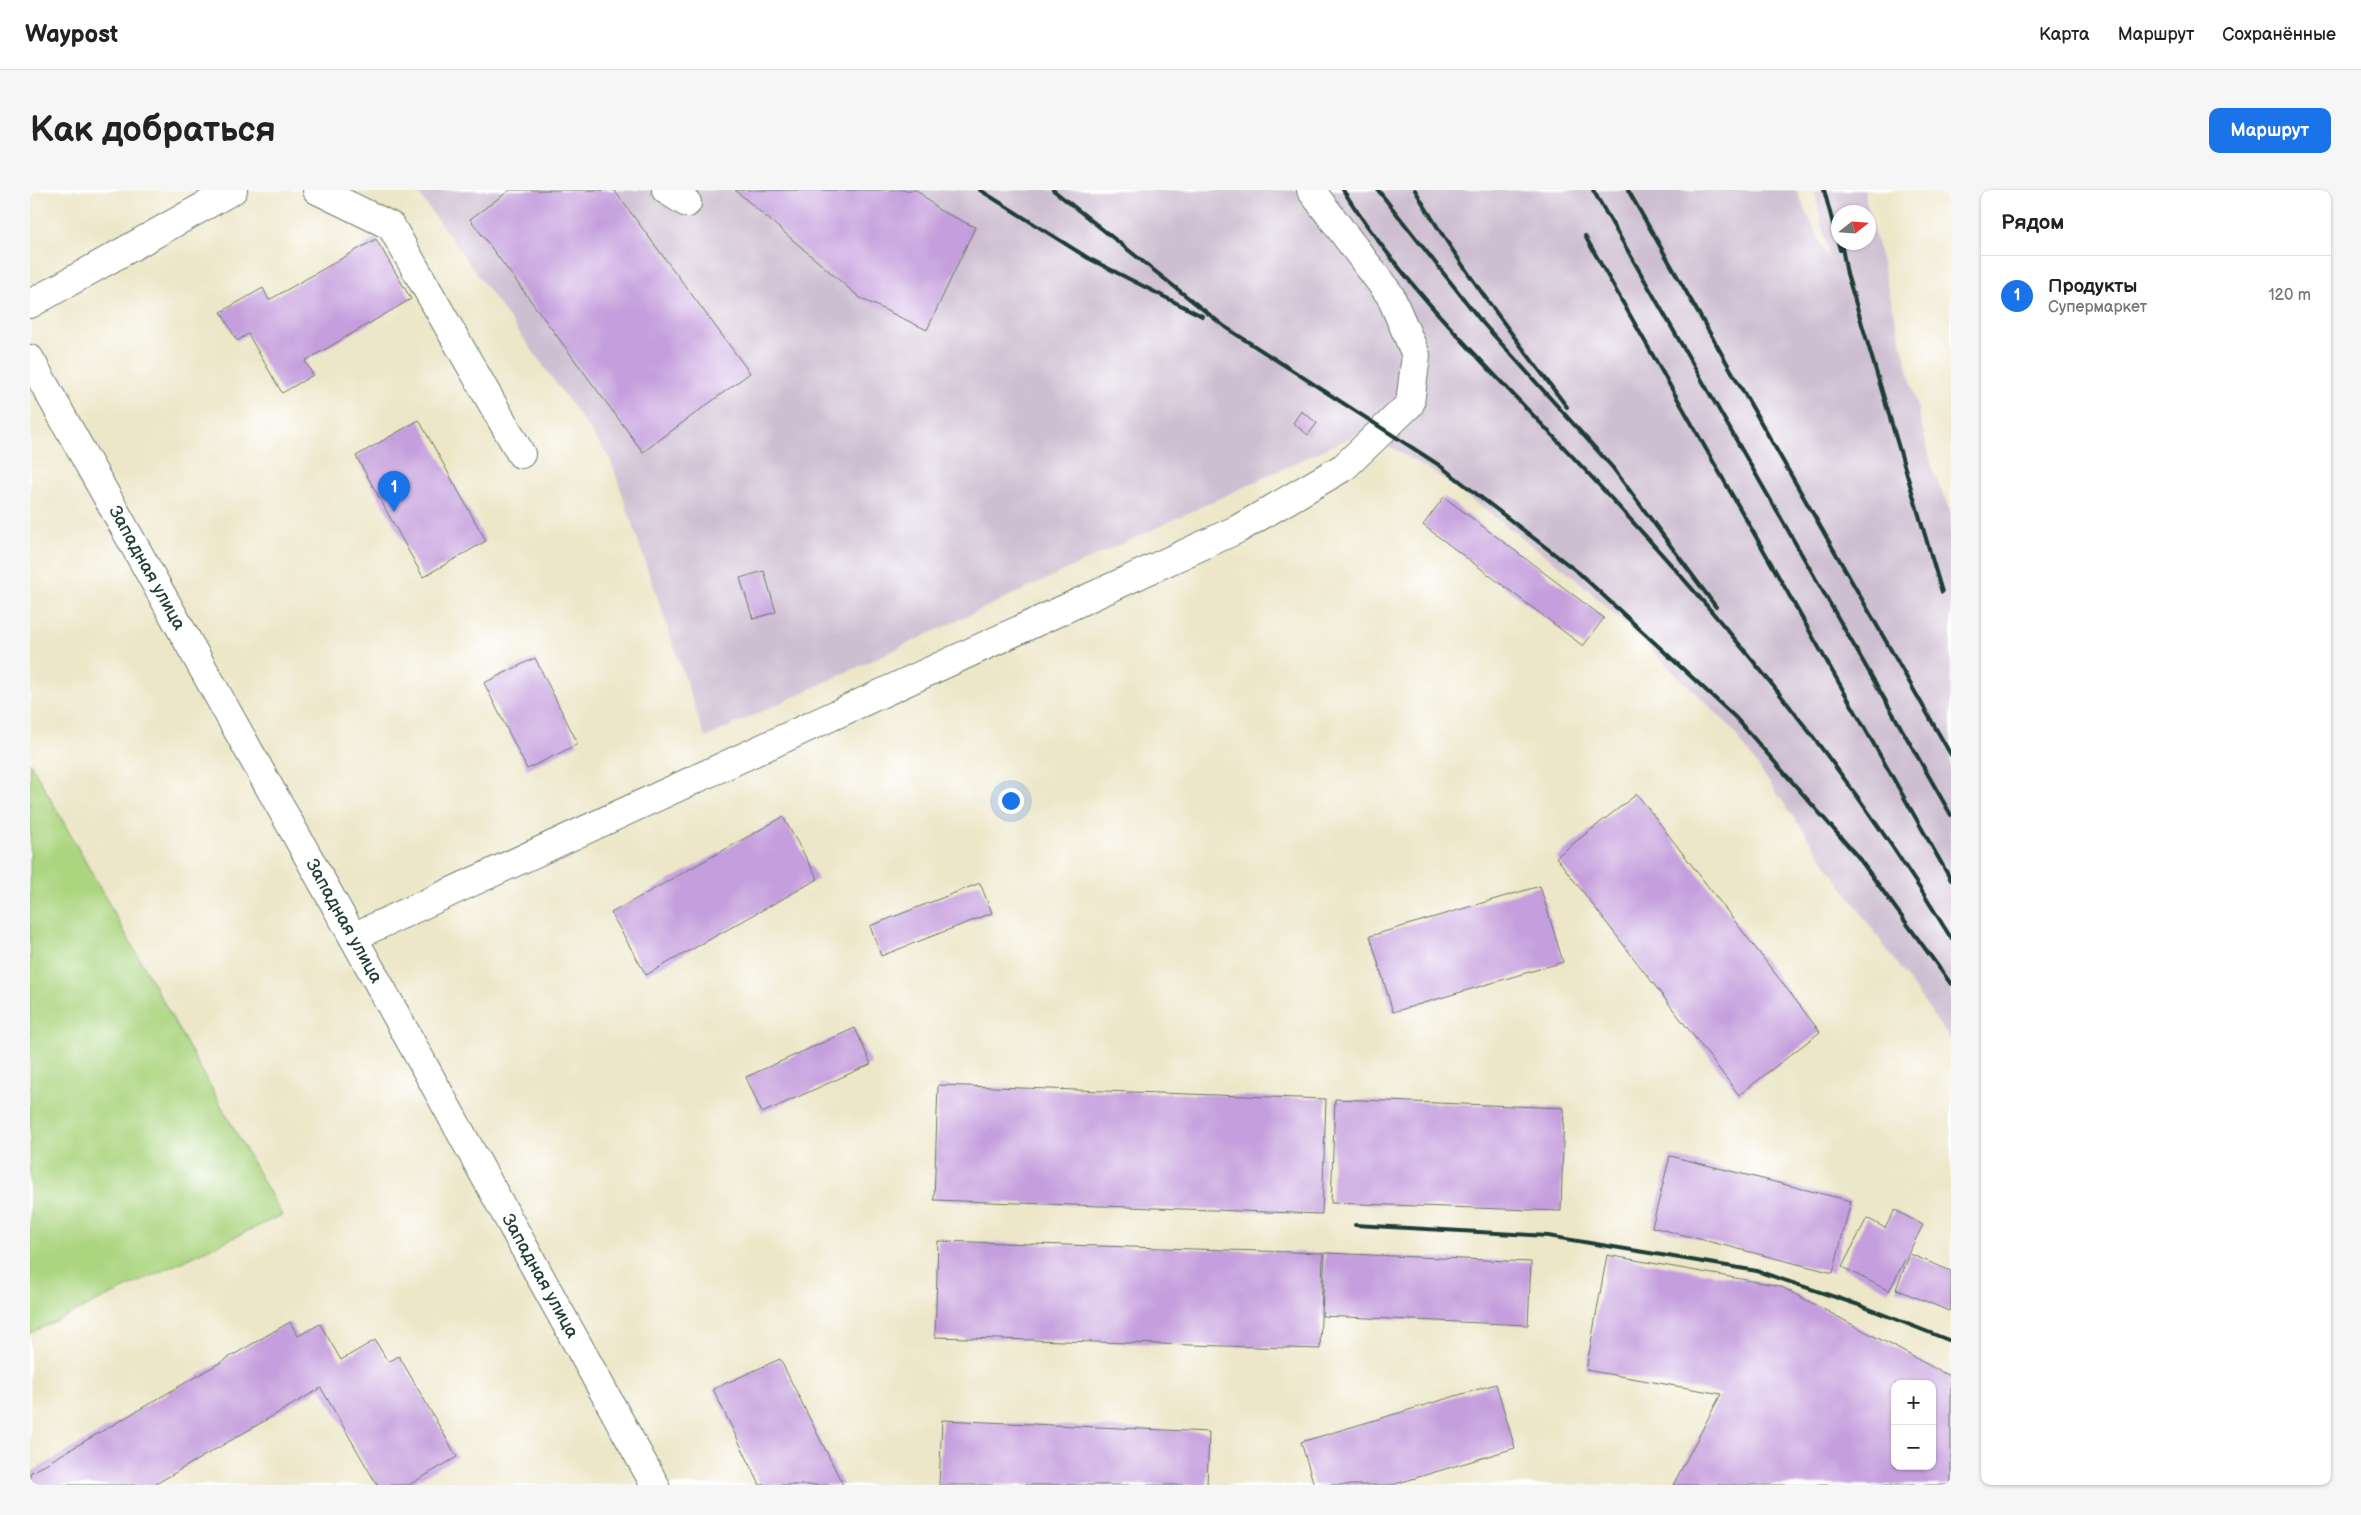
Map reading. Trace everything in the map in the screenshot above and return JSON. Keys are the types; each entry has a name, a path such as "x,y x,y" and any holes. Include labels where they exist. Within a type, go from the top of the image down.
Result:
{"main road":[{"path":"30,304 233,190"},
{"path":"317,190 392,226 521,454"},
{"path":"353,937 1238,529 1344,467 1410,404 1416,355 1390,295 1311,190"},
{"name":"Западная улица","path":"30,359 353,937 655,1485"}],"shaded area":[{"path":"416,190 1796,190 1830,262 1814,190 1864,190 1868,205 1831,205 1831,250 1876,250 1876,239 1932,467 1951,515 1951,1041 1729,725 1577,579 1438,475 1364,431 705,738 610,458"}],"green space":[{"path":"30,762 282,1215 30,1333"}],"building":[{"path":"510,190 614,190 750,373 643,452 470,219"},
{"path":"735,190 917,190 939,210 975,227 927,330 860,298"},
{"path":"376,239 411,299 305,361 313,375 282,393 248,334 237,341 221,312 263,288 269,300"},
{"path":"1301,411 1317,423 1308,435 1293,423"},
{"path":"419,420 486,541 423,577 356,456"},
{"path":"1444,497 1604,618 1583,646 1423,525"},
{"path":"764,571 776,612 753,619 740,578"},
{"path":"535,658 578,744 527,769 484,683"},
{"path":"1637,794 1820,1032 1739,1095 1556,857"},
{"path":"783,817 818,879 646,975 611,913"},
{"path":"980,883 992,913 881,956 870,926"},
{"path":"1540,886 1563,962 1393,1012 1370,936"},
{"path":"855,1028 871,1064 762,1113 746,1077"},
{"path":"938,1085 1326,1099 1322,1214 934,1200"},
{"path":"1335,1099 1564,1108 1561,1211 1331,1203"},
{"path":"1670,1156 1851,1201 1833,1273 1652,1227"},
{"path":"1895,1210 1923,1225 1889,1291 1842,1267 1867,1218 1885,1228"},
{"path":"938,1241 1323,1253 1320,1349 935,1337"},
{"path":"1325,1253 1531,1262 1528,1325 1322,1316"},
{"path":"1910,1254 1951,1271 1951,1306 1949,1311 1896,1289"},
{"path":"1607,1255 1780,1286 1951,1377 1951,1485 1673,1485 1721,1394 1586,1370"},
{"path":"290,1322 298,1336 320,1324 341,1360 375,1340 388,1362 399,1356 457,1457 409,1485 377,1485 321,1388 154,1485 30,1485 30,1473"},
{"path":"780,1359 843,1485 760,1485 713,1389"},
{"path":"1496,1384 1515,1448 1392,1485 1314,1485 1301,1442"},
{"path":"942,1420 1209,1432 1207,1485 939,1485"}],"railway":[{"path":"980,190 1088,258 1202,316"},
{"path":"1053,190 1225,327 1439,465 1579,573 1736,718 1858,857 1951,984"},
{"path":"1343,190 1370,230 1431,306 1646,536 1740,645 1830,759 1872,817 1951,938"},
{"path":"1378,190 1481,321 1613,468 1716,607"},
{"path":"1415,190 1468,274 1567,407"},
{"path":"1593,190 1951,815"},
{"path":"1628,190 1951,755"},
{"path":"1824,190 1831,216"},
{"path":"1585,236 1951,880"},
{"path":"1842,250 1847,274 1942,592"},
{"path":"1355,1225 1548,1236 1757,1271 1859,1305 1951,1341"}],"place":[{"name":"Продукты","path":"394,512"}]}
